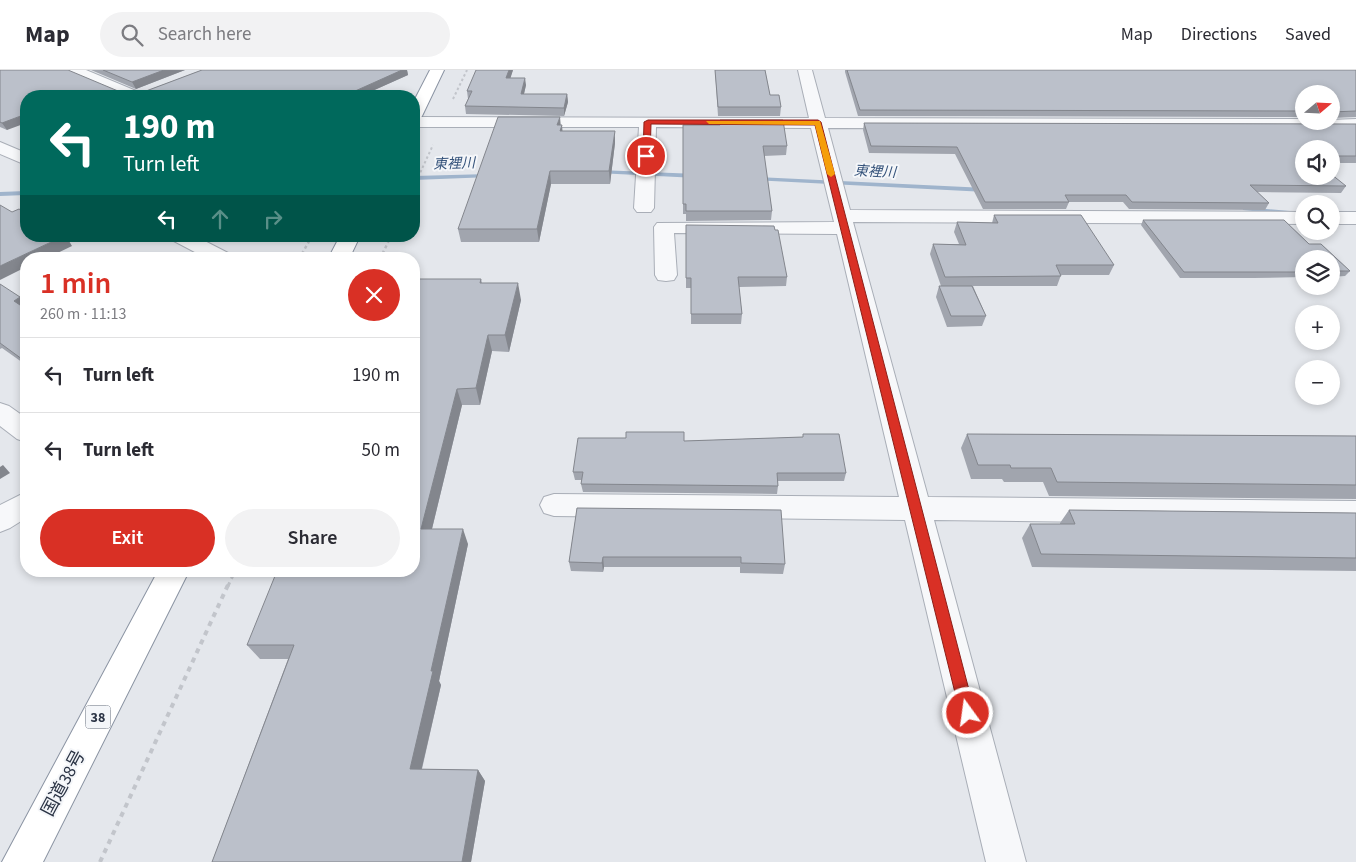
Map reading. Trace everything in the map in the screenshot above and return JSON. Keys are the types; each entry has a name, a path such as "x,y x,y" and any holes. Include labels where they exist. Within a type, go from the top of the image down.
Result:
{"highway":[{"path":"420,104 437,70"},
{"name":"国道38号","path":"22,862 171,577"}],"street":[{"path":"73,70 121,90"},
{"path":"805,70 1006,862"},
{"path":"420,122 1356,124"},
{"path":"644,208 648,122"},
{"path":"1,149 20,142"},
{"path":"1,149 20,157"},
{"path":"666,275 664,227 843,222 1295,218"},
{"path":"1340,218 1356,218"},
{"path":"191,242 211,252"},
{"path":"0,412 20,427"},
{"path":"554,505 1356,513"},
{"path":"0,520 20,507"}],"path":[{"path":"453,100 467,70"},
{"path":"100,862 232,577"}],"building":[{"path":"0,70 68,70 116,90 20,90 20,116 2,123 0,122"},
{"path":"103,70 164,70 132,82"},
{"path":"202,70 402,70 357,90 149,90"},
{"path":"476,70 509,70 506,78 525,78 521,94 567,94 564,108 465,106 472,91 467,91"},
{"path":"715,70 765,70 770,95 779,95 781,107 718,107"},
{"path":"847,70 1356,70 1356,111 1340,112 1340,85 1295,85 1295,111 860,110"},
{"path":"498,117 560,117 557,125 562,125 560,131 615,131 609,171 550,171 537,229 458,229"},
{"path":"720,120 783,120 787,146 763,146 772,211 686,211 686,204 683,204 683,125 720,125"},
{"path":"864,123 1295,124 1295,130 1340,130 1340,124 1356,124 1356,156 1340,156 1340,140 1295,140 1295,185 1340,185 1340,181 1346,186 1250,185 1269,203 1132,202 1126,195 1065,195 1069,202 985,202 957,147 871,146"},
{"path":"0,205 12,212 20,210 20,242 51,242 30,252 20,252 20,257 0,266"},
{"path":"994,215 1081,215 1114,265 1056,265 1061,276 945,277 933,244 966,245 957,222 998,223"},
{"path":"1143,220 1284,220 1295,231 1295,240 1305,240 1309,244 1321,244 1327,250 1295,250 1295,272 1184,272"},
{"path":"686,225 774,226 775,230 778,230 787,277 738,277 742,314 691,314 691,278 686,278"},
{"path":"1340,262 1350,271 1340,271"},
{"path":"420,279 481,279 480,283 518,283 505,335 488,335 476,388 457,389 421,529 463,529 410,769 478,770 462,862 212,862 294,645 247,645 275,577 420,577"},
{"path":"0,284 20,297 14,301 20,305 20,358 0,343"},
{"path":"939,286 972,286 986,316 951,316"},
{"path":"626,432 684,432 684,441 803,437 803,434 839,434 846,473 777,473 778,486 581,484 583,472 573,472 578,438 626,438"},
{"path":"967,434 1356,436 1356,485 1057,482 1051,468 1011,468 1010,465 978,465"},
{"path":"577,508 781,510 785,564 741,563 741,557 603,557 602,563 569,562"},
{"path":"1069,510 1356,513 1356,558 1041,554 1030,524 1075,524"}],"waterway":[{"name":"東裡川","path":"599,172 697,176"},
{"name":"東裡川","path":"420,178 489,176"},
{"name":"東裡川","path":"756,179 986,190"},
{"name":"東裡川","path":"0,194 20,193"},
{"name":"東裡川","path":"1245,209 1290,213"}],"slow traffic":[{"path":"709,122 818,122 831,174"}],"route":[{"path":"646,156 648,122 818,122 968,713"}]}
